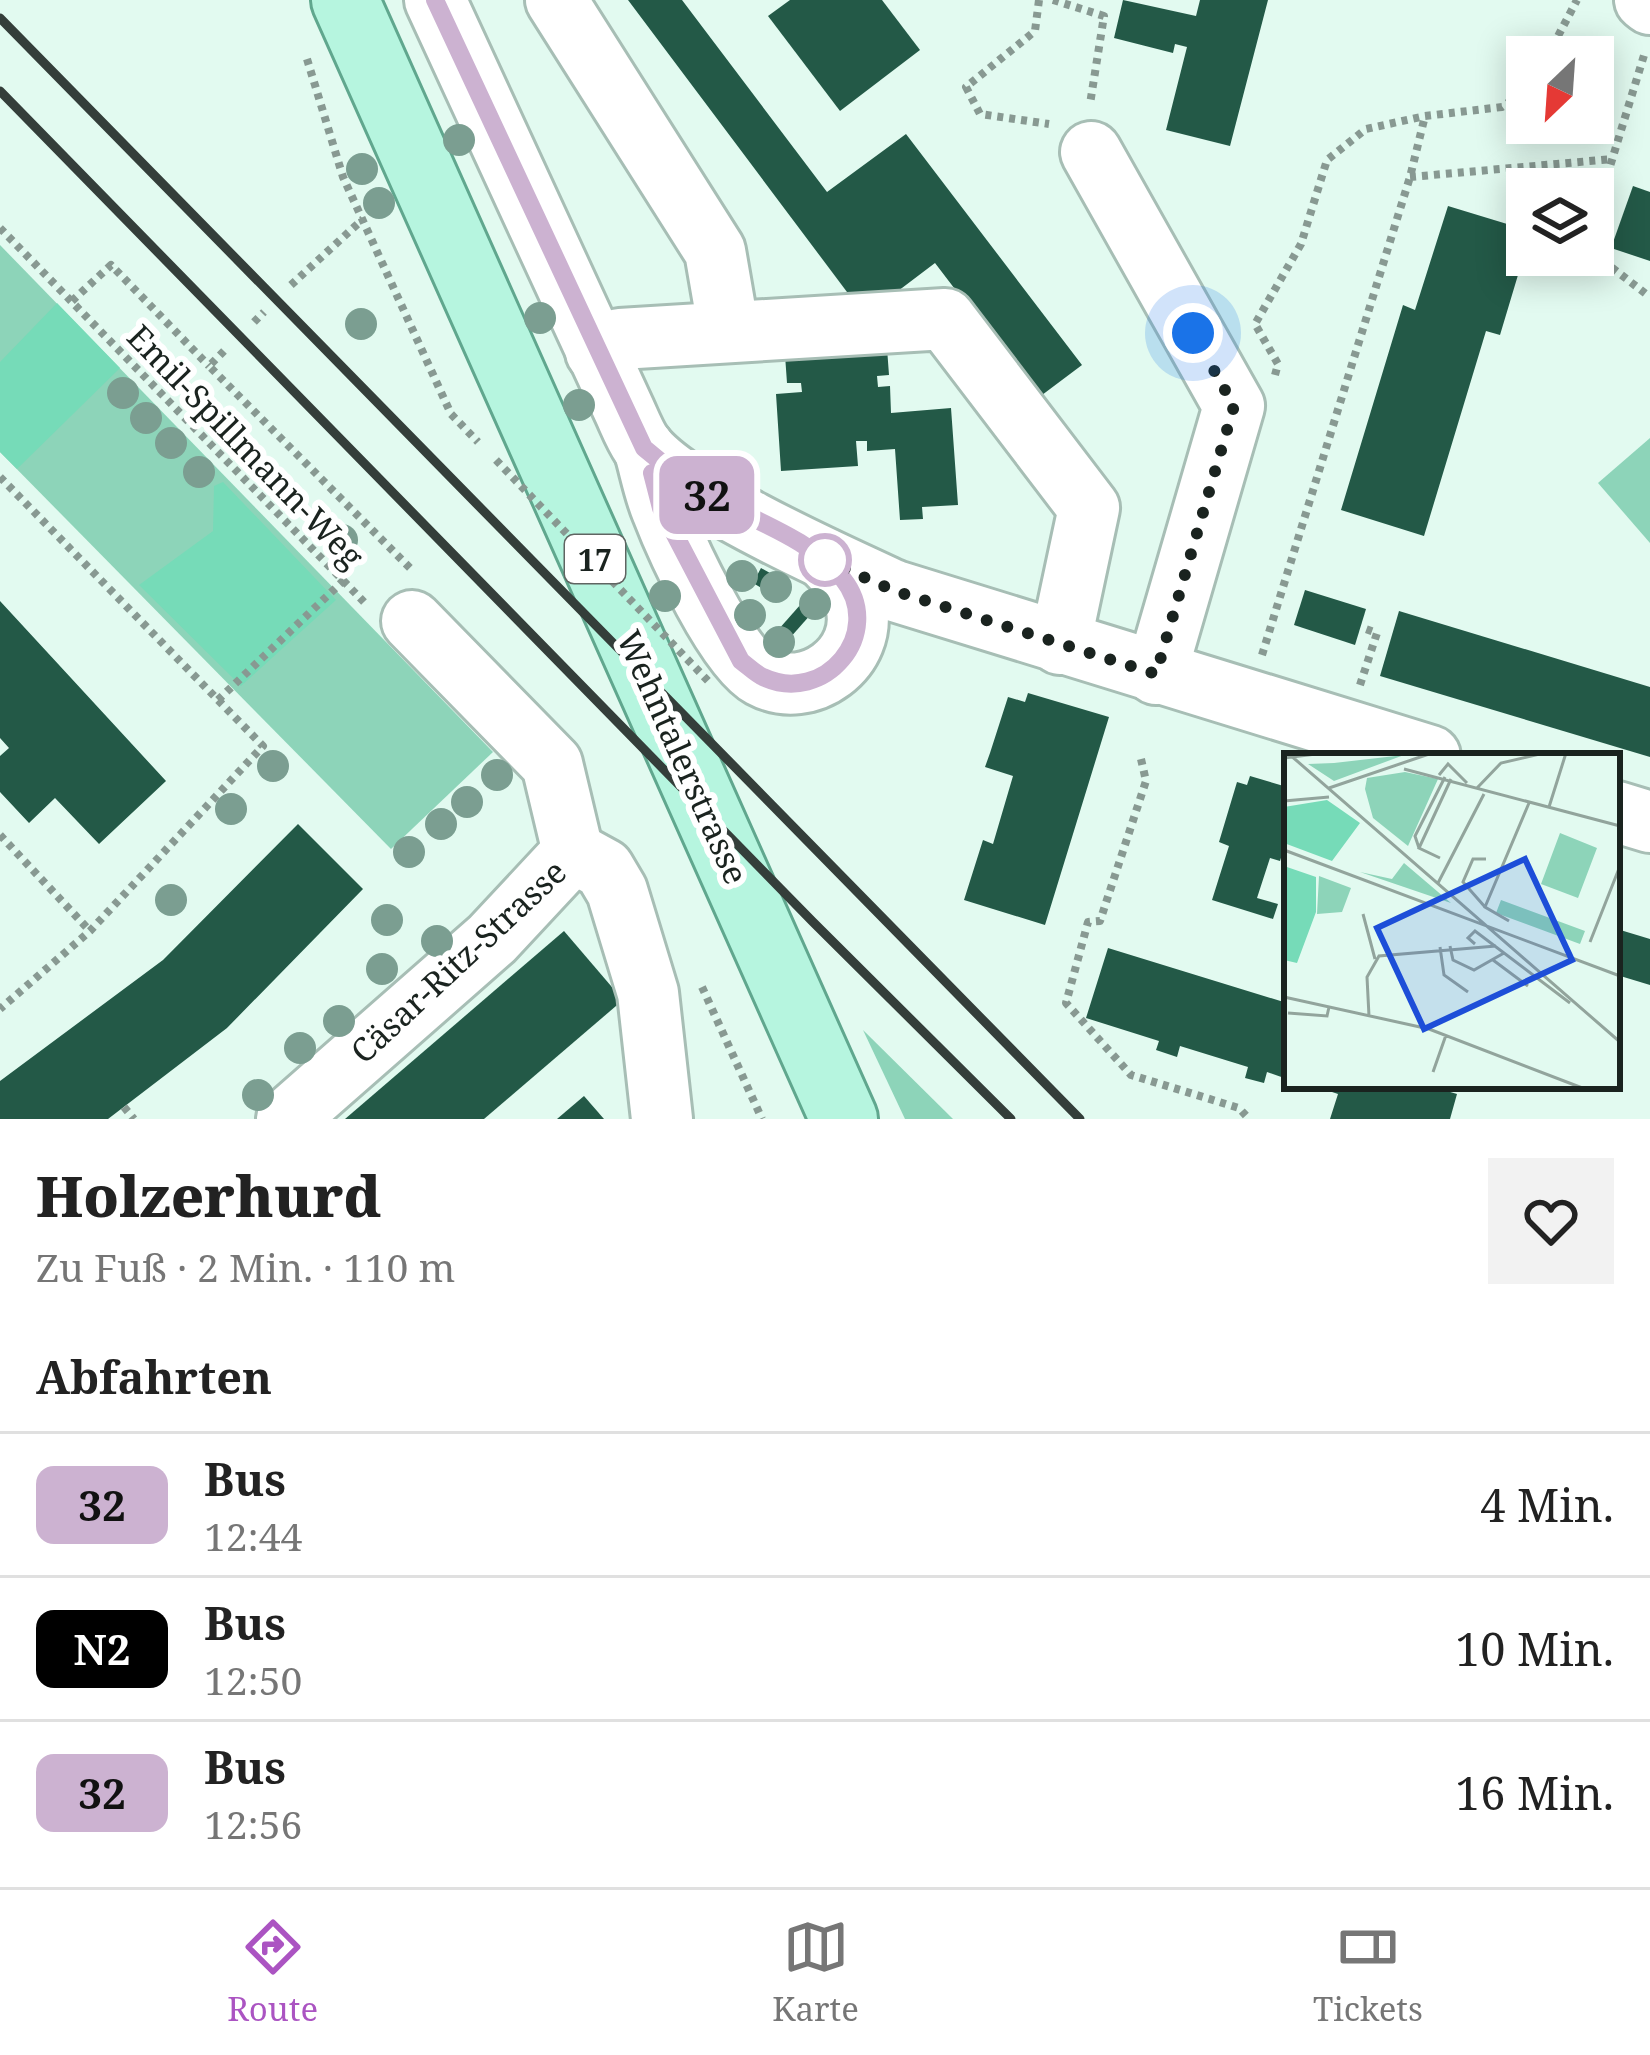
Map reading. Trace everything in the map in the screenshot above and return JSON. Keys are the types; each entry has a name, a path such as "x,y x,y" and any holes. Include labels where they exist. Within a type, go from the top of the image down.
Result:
{"main road":[{"name":"Wehntalerstrasse","path":"346,0 844,1119"}],"street":[{"path":"435,0 644,448 661,508 727,640 741,661 764,678 789,682 819,678 835,669 855,642 859,627 853,596 825,560"},
{"path":"556,0 715,251 729,332"},
{"path":"1089,141 1234,406 1156,674"},
{"path":"596,352 620,339 945,319 1089,508 1060,644"},
{"path":"644,448 692,487 825,560 895,591 1420,753"},
{"name":"Cäsar-Ritz-Strasse","path":"287,1119 492,939 573,852 552,764 418,601"},
{"path":"1620,813 1650,822"},
{"path":"573,852 604,869 617,891 648,993 662,1119"}],"path":[{"path":"1039,0 1035,31 966,88 980,114 1089,141 1104,16 1053,0"},
{"path":"1557,36 1577,0"},
{"path":"1609,168 1649,40"},
{"path":"304,49 326,131 451,414 711,684"},
{"path":"1272,386 1278,364 1255,324 1301,244 1327,160 1366,129 1506,104"},
{"path":"1257,673 1424,116"},
{"path":"1409,177 1612,159"},
{"path":"291,284 363,219"},
{"name":"Emil-Spillmann-Weg","path":"0,228 365,604 418,601"},
{"path":"72,301 111,265 209,366 418,601"},
{"path":"1614,269 1650,297"},
{"path":"254,322 264,312"},
{"path":"209,366 224,351"},
{"path":"0,477 263,746 90,931 0,1010"},
{"path":"218,700 344,580"},
{"path":"1354,704 1377,633 1366,629"},
{"path":"1141,759 1146,781 1100,921 1088,922 1066,1004 1131,1075 1239,1108 1249,1119"},
{"path":"0,835 90,931"},
{"path":"124,1107 134,1119"}],"green space":[{"path":"0,245 493,752 391,849 0,452"},
{"path":"57,303 120,368 17,469 0,452 0,362"},
{"path":"1650,438 1650,543 1598,483"},
{"path":"223,482 336,600 241,686 139,585 213,531 214,486"},
{"path":"863,1030 953,1119 905,1119"}],"building":[{"path":"628,0 682,0 827,192 906,134 1082,365 1038,398 935,263 865,316"},
{"path":"790,0 882,0 920,50 840,111 768,16"},
{"path":"1123,0 1196,16 1200,0 1268,0 1230,146 1166,130 1187,47 1175,44 1173,53 1114,38"},
{"path":"1633,186 1650,192 1650,261 1614,249"},
{"path":"1448,206 1506,224 1506,276 1518,276 1500,335 1486,331 1424,536 1341,510 1403,305 1415,310"},
{"path":"887,348 889,375 877,376 878,387 890,386 891,413 951,408 958,505 922,507 923,519 900,520 895,449 867,451 867,441 856,441 858,466 781,471 776,394 802,392 801,383 787,383 785,355"},
{"path":"761,568 777,577 768,592 753,583"},
{"path":"1305,590 1366,609 1355,645 1294,625"},
{"path":"0,601 166,781 99,844 55,798 29,823 0,792 0,756 9,748 0,738"},
{"path":"801,604 812,613 789,639 778,630"},
{"path":"1399,611 1650,687 1650,757 1380,676"},
{"path":"1028,693 1109,717 1045,925 964,900 983,840 993,844 1013,776 985,767 1008,697 1025,702"},
{"path":"1250,776 1284,786 1284,848 1280,861 1270,858 1257,898 1278,904 1273,919 1212,900 1229,846 1219,842 1237,782 1247,785"},
{"path":"298,824 363,889 227,1028 108,1119 0,1119 0,1081 163,960"},
{"path":"1620,930 1650,939 1650,985 1620,976"},
{"path":"564,931 623,1000 484,1119 345,1119"},
{"path":"1108,948 1284,1002 1284,1078 1267,1072 1264,1083 1245,1078 1248,1067 1180,1046 1177,1057 1156,1050 1159,1041 1086,1018"},
{"path":"1323,1089 1440,1089 1457,1094 1450,1119 1330,1119 1338,1094"},
{"path":"584,1096 604,1119 557,1119"}],"railway":[{"path":"0,18 1080,1119"},
{"path":"0,91 1011,1119"}],"bus line":[{"name":"32","path":"435,0 644,448 692,487 825,560 846,582 859,627 855,642 835,669 819,678 789,682 764,678 741,661 661,508 652,473"}],"route":[{"path":"825,560 895,591 1156,674 1234,406 1193,333"}]}
